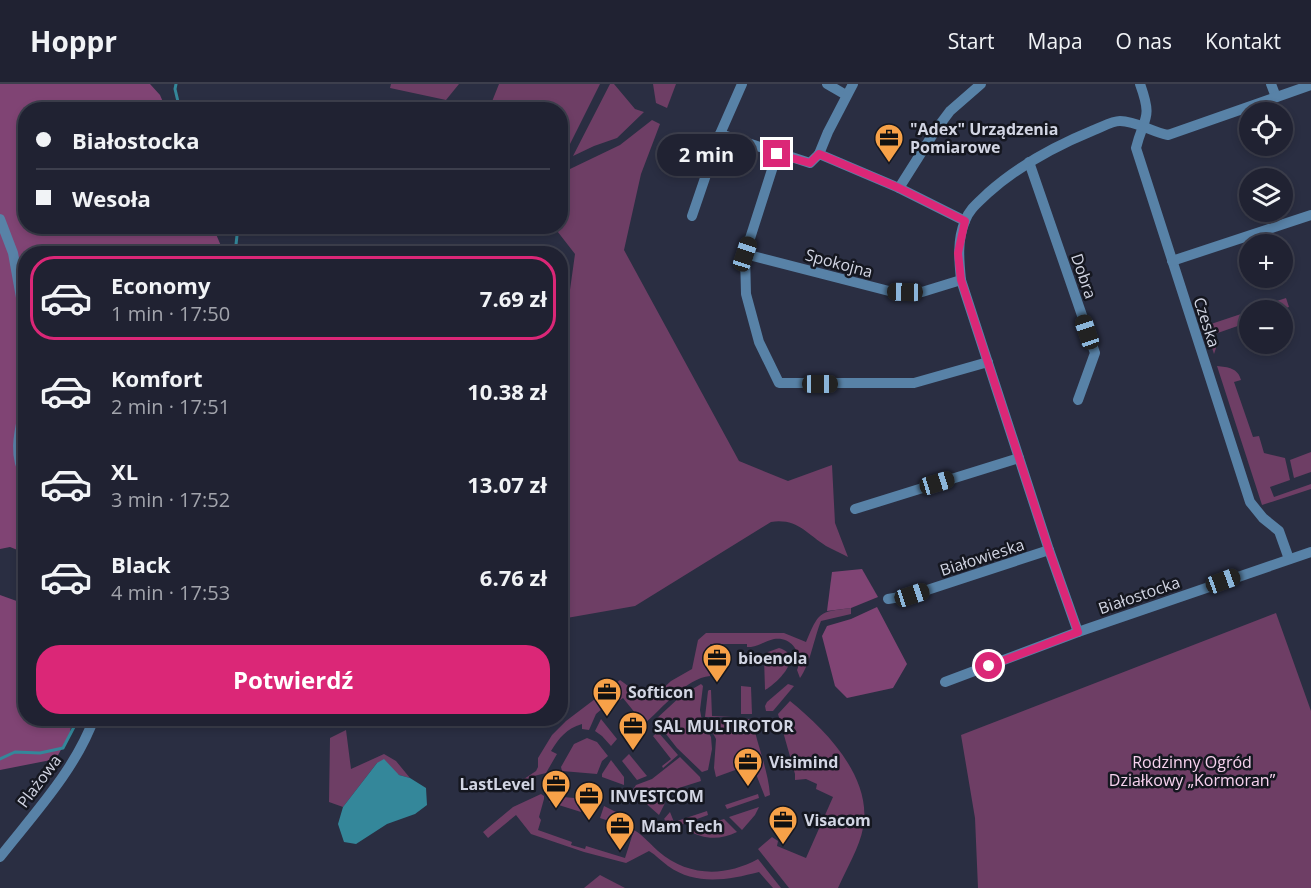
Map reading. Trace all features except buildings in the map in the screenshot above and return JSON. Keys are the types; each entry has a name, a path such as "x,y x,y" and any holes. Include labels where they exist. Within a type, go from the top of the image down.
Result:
{"street":[{"path":"692,216 720,134 742,84"},
{"path":"827,84 846,95"},
{"path":"720,134 810,163 819,154 853,84"},
{"path":"899,188 950,111 981,84"},
{"name":"Czeska","path":"1140,84 1148,105 1136,148 1250,502 1263,518 1279,531 1289,559"},
{"path":"1271,84 1276,97"},
{"path":"1078,632 961,280 958,253 965,221 972,208 1002,181 1062,143 1118,121 1168,135 1311,85"},
{"path":"777,154 745,254 746,294 759,342 779,383 914,383 988,362"},
{"path":"819,154 899,188 965,221"},
{"name":"Dobra","path":"1029,162 1095,353 1078,400"},
{"path":"1172,261 1311,215"},
{"path":"0,219 13,253 18,281"},
{"name":"Spokojna","path":"745,254 889,291 922,292 961,280"},
{"path":"855,509 1019,458"},
{"name":"Białowieska","path":"888,599 912,595 1049,550"},
{"name":"Białostocka","path":"945,682 1078,632 1311,552"},
{"name":"Plażowa","path":"0,857 72,762 90,726"}],"green space":[{"path":"391,84 459,84 446,100 390,88"},
{"path":"499,84 600,84 568,148 568,102 492,102"},
{"path":"610,84 614,84 635,109 644,112 617,138 573,156"},
{"path":"653,84 676,84 667,108 656,103"},
{"path":"652,120 660,124 641,174 624,250 739,461 788,481 832,465 835,523 848,557 826,546 795,525 780,521 771,522 635,606 568,618 568,304 575,254 559,234 568,234 568,172 620,145"},
{"path":"1239,315 1239,326 1212,335 1216,348 1214,354 1205,326"},
{"path":"1217,366 1232,369 1240,376 1241,380 1234,382 1253,437 1259,436 1264,453 1285,458 1290,480 1270,487 1274,497 1311,484 1311,489 1262,505"},
{"path":"1311,452 1311,472 1294,478 1290,460"},
{"path":"851,608 851,614 821,621 809,659 800,678 797,670 798,653 786,640 774,639 751,647 747,647 747,644 710,644 710,676 692,682 683,688 644,724 623,698 614,704 611,701 596,714 589,730 582,729 582,724 572,728 561,738 551,751 557,754 546,773 518,783 536,771 538,758 552,735 561,726 568,726 568,719 620,680 647,700 671,681 692,669 698,640 706,633 784,633 806,642 817,619 832,611"},
{"name":"Rodzinny Ogród Działkowy „Kormoran”","path":"1276,613 1311,711 1311,888 978,888 975,818 961,735"},
{"path":"779,648 787,652 790,657 789,663 776,682 765,690 764,658 768,652"},
{"path":"701,684 703,686 700,710 702,721 711,737 712,749 708,770 702,772 677,748 655,720 682,695"},
{"path":"788,684 794,686 773,711 766,711 767,702"},
{"path":"741,686 751,687 752,714 741,714"},
{"path":"709,690 711,690 712,716 732,717 705,717"},
{"path":"790,701 832,741 854,773 861,791 864,809 863,828 856,850 838,888 789,888 758,849 772,837 778,841 777,846 806,858 833,797 816,789 817,784 806,779 795,780 778,714"},
{"path":"601,719 617,739 611,746 595,731"},
{"path":"752,719 769,785 770,795 765,797 756,774 749,765 716,777 714,768 716,739 706,720"},
{"path":"346,730 351,769 384,754 396,761 410,778 399,775 377,763 343,807 329,802 330,738"},
{"path":"658,732 678,755 663,768 662,766 671,759 653,736"},
{"path":"587,738 597,742 608,756 602,761 597,774 562,771 561,767 574,744"},
{"path":"629,754 647,776 637,780 622,761"},
{"path":"680,757 700,777 701,781 663,793 665,803 659,815 632,791 636,785 652,779"},
{"path":"611,760 624,777 624,785 602,777"},
{"path":"541,794 544,799 538,830 572,842 571,845 585,849 586,846 625,858 634,830 670,860 694,870 707,872 733,869 758,859 781,888 773,888 759,872 712,880 690,876 668,866 649,851 626,863 584,852 531,834 516,815 488,838 483,832 513,807"},
{"path":"758,794 759,798 727,809 725,805"},
{"path":"563,797 586,799 581,812 549,802 550,799"},
{"path":"604,806 622,815 634,827 633,829 600,818"},
{"path":"759,807 742,830 729,817"},
{"path":"707,811 708,815 675,827 664,819 670,812 674,822"},
{"path":"724,819 737,832 712,838 700,836 688,830"},
{"path":"600,875 625,888 584,888"}],"shaded area":[{"path":"0,84 150,84 163,102 18,102 18,234 216,234 221,246 18,246 18,550 10,547 0,549"},
{"path":"862,569 878,597 851,608 827,611 832,572"},
{"path":"0,595 18,601 18,726 71,726 70,733 56,759 0,770"},
{"path":"877,607 907,664 893,688 847,698 835,686 822,636 827,626 851,619"}],"water":[{"path":"384,759 399,775 410,778 426,788 427,805 415,814 387,824 356,844 344,842 338,824 343,807 377,763"}],"waterway":[{"path":"176,84 178,102"},
{"path":"236,246 237,234"},
{"path":"0,759 15,752 40,753 63,748 74,726"}],"place":[{"name":"\"Adex\" Urządzenia Pomiarowe","path":"889,164"},
{"name":"bioenola","path":"717,684"},
{"name":"Softicon","path":"607,718"},
{"name":"SAL MULTIROTOR","path":"633,752"},
{"name":"Visimind","path":"748,788"},
{"name":"LastLevel","path":"556,810"},
{"name":"INVESTCOM","path":"589,822"},
{"name":"Visacom","path":"783,846"},
{"name":"Mam Tech","path":"620,852"}],"route":[{"path":"777,154 810,163 819,154 899,188 965,221 958,253 961,280 1078,632 989,666"}]}
